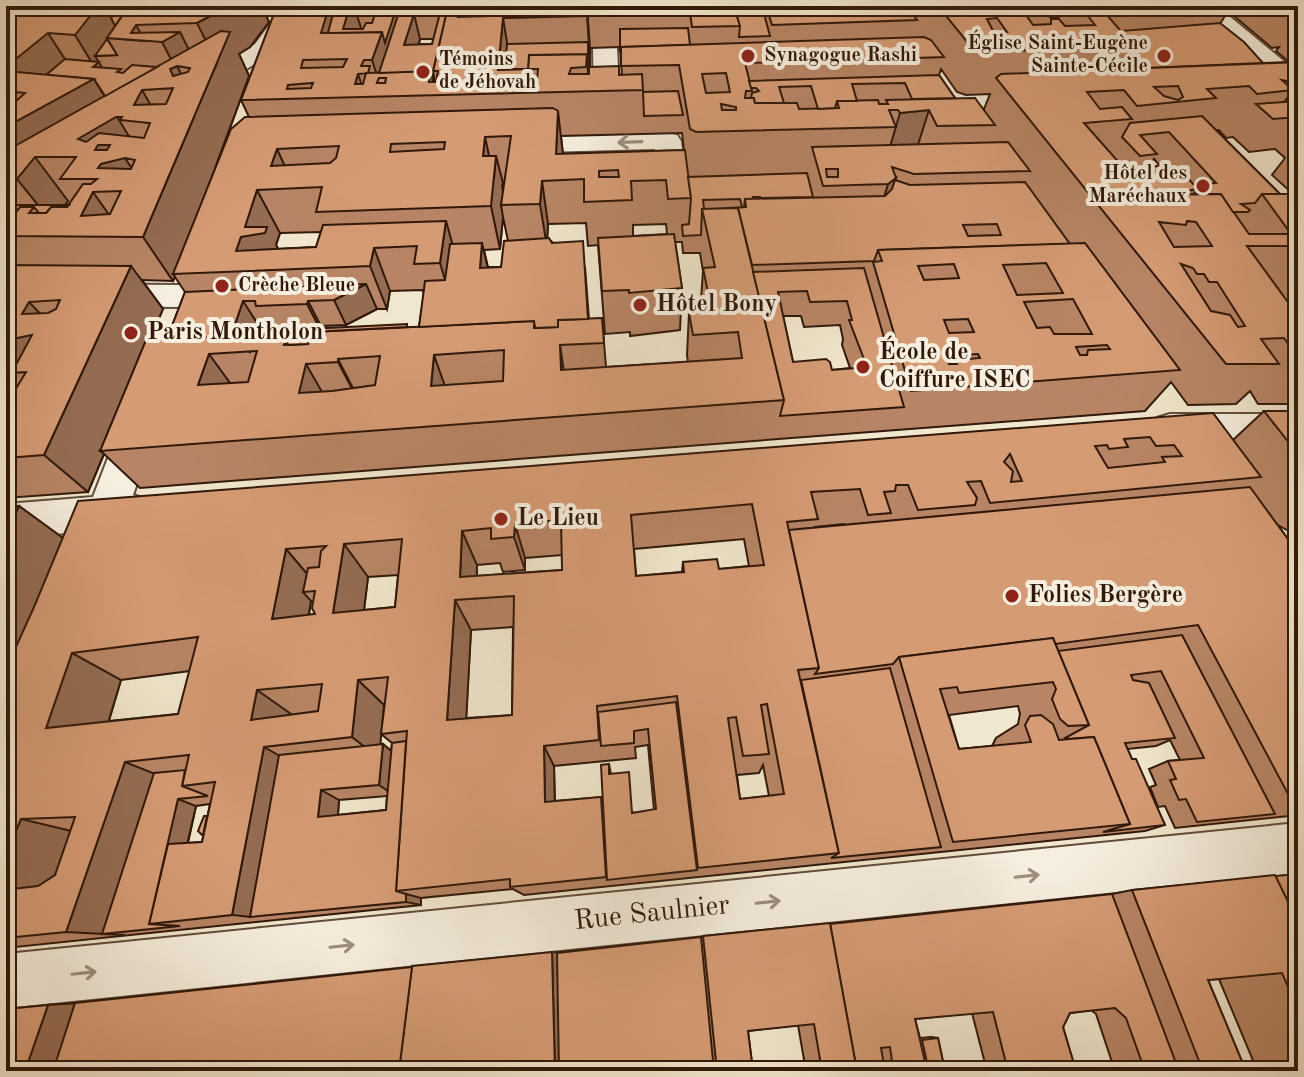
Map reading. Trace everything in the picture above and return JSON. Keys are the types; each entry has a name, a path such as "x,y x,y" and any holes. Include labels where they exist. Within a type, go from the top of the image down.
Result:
{"street":[{"path":"151,6 361,15"},
{"path":"1204,6 1298,85"},
{"path":"170,105 263,49 290,10"},
{"path":"605,47 617,81 607,107"},
{"path":"263,49 271,65 264,85"},
{"path":"1271,94 1298,93"},
{"path":"489,146 668,141 673,186"},
{"path":"580,144 580,173"},
{"path":"642,186 719,184"},
{"path":"6,295 182,309 199,262"},
{"path":"89,563 151,392"},
{"path":"1157,394 1192,443"},
{"path":"1139,429 1192,443 1298,428"},
{"path":"6,521 153,506"},
{"name":"Rue Saulnier","path":"6,981 1298,848"}],"building":[{"path":"27,6 22,11 36,11 41,6 70,6 65,11 73,11 77,6 98,6 75,35 48,33 6,67 6,10"},
{"path":"104,6 116,6 122,16 115,26 111,18 117,11 109,14"},
{"path":"129,6 229,6 197,23 136,25 131,33 180,32 162,42 107,38"},
{"path":"277,6 329,7 321,33 382,32 372,60 364,60 361,66 370,66 368,73 431,71 429,82 436,82 438,71 433,71 448,6 461,6 458,17 490,16 491,6 587,6 587,16 503,18 498,70 531,69 528,69 529,55 587,54 586,67 571,68 569,74 589,74 589,67 619,66 619,75 642,74 643,90 241,100","holes":["347,59 343,67 301,68 303,60","531,69 538,69 537,80 530,80","481,72 488,72 486,81 480,81","366,73 363,84 355,84 358,74","313,83 311,88 287,89 288,85"]},
{"path":"335,6 350,6 343,29 363,29 366,23 372,23 378,6 397,6 385,43 382,32 328,33"},
{"path":"401,6 448,6 433,71 435,82 431,71 379,73","holes":["440,13 432,44 404,45 414,14"]},
{"path":"689,6 734,6 740,26 692,27"},
{"path":"734,6 762,6 770,36 739,37 740,26"},
{"path":"766,6 789,6 790,10 809,9 804,6 832,6 860,10 856,6 906,6 917,20 772,25"},
{"path":"938,6 973,6 977,11 1000,8 998,6 1099,6 1134,46 982,52 972,48","holes":["1084,11 1095,25 1065,26 1059,19 1051,19 1051,24 1033,25 1024,12 1042,12 1058,17 1054,13","997,18 1007,32 994,33 987,19"]},
{"path":"1220,23 1244,42 1263,63 1122,69 1134,46 1121,31"},
{"path":"688,28 690,45 621,47 620,52 620,29"},
{"path":"221,31 230,32 143,237 6,236 6,213 15,213 20,207 34,207 29,213 46,213 51,207 67,207 83,184 91,184 97,179 60,179 76,157 35,157 17,179 6,179 6,151","holes":["177,66 190,68 188,72 173,76 170,69","173,88 166,104 134,105 142,90","116,117 150,123 144,138 99,133 86,142 78,139","98,145 110,145 107,150 95,150","125,158 135,160 131,169 98,168 101,164","121,191 110,214 81,216 93,192"]},
{"path":"924,37 931,40 944,57 887,59 884,52 877,52 879,59 745,63 752,91 746,91 745,98 754,98 755,103 797,103 799,109 839,108 837,101 878,100 879,104 888,104 886,100 975,98 995,125 937,126 929,110 900,113 889,110 896,127 696,132 690,129 679,65 621,66 621,47","holes":["726,73 730,92 706,93 702,74","721,104 736,107 736,110 722,110"]},
{"path":"107,39 117,55 95,56"},
{"path":"588,42 588,74 587,54 529,55 528,69 505,69 507,44"},
{"path":"65,59 99,62 93,67 121,69 117,72 123,73 132,65 157,67 105,96 94,79 46,75"},
{"path":"1298,62 1298,82 1282,80 1293,90 1257,94 1249,86 1207,89 1216,98 1137,106 1124,90 1087,92 1100,109 1122,107 1132,119 1084,123 1130,175 1180,170 1198,189 1157,195 1221,194 1249,234 1291,234 1262,194 1298,194 1298,246 1247,246 1298,316 1298,358 1284,338 1261,339 1279,364 1226,364 996,78 1001,74","holes":["1178,86 1183,97 1178,100 1164,96 1154,87","1187,221 1196,222 1212,246 1174,247 1159,222 1186,225","1181,264 1193,268 1197,274 1204,274 1209,282 1217,282 1245,326 1238,327 1230,315 1211,311"]},
{"path":"6,71 94,79 6,127 6,103 13,104 25,93 6,91"},
{"path":"939,75 955,98 912,99 905,83 852,84 857,101 837,101 835,108 818,109 811,86 779,87 784,103 755,103 752,93 759,91 751,88 749,81"},
{"path":"678,91 683,115 644,116 643,92"},
{"path":"1298,101 1298,117 1273,119 1256,104"},
{"path":"553,108 558,111 556,154 685,150 691,198 668,199 666,180 631,181 632,200 584,202 584,179 542,181 540,204 501,205 511,136 485,137 483,156 496,156 491,206 316,212 322,187 257,190 245,227 267,227 265,233 241,237 236,251 316,247 323,225 446,221 440,263 414,264 417,246 374,248 370,266 173,274 231,129 245,117","holes":["445,142 444,149 390,152 391,144","339,146 336,158 330,163 271,166 277,149","618,170 619,177 599,177 599,171"]},
{"path":"1202,116 1280,194 1262,194 1255,203 1241,204 1250,210 1248,212 1233,212 1221,194 1194,194 1198,189 1195,185 1216,183 1169,132 1140,135 1157,154 1140,156 1122,137 1130,123"},
{"path":"1008,142 1030,171 914,174 892,167 896,178 888,184 823,186 812,147","holes":["826,169 838,169 838,177 827,177"]},
{"path":"1167,165 1172,170 1154,172 1150,167"},
{"path":"807,173 813,197 753,197 745,199 744,207 740,199 703,200 701,235 683,236 682,225 689,224 691,198 688,177"},
{"path":"895,180 910,185 1025,182 1070,244 878,250 874,261 752,265 738,208 713,209 746,207 745,199 885,196","holes":["997,224 1001,235 968,236 963,225"]},
{"path":"6,205 69,205 51,207 46,213 39,213 34,207 20,207 15,213 7,213"},
{"path":"738,208 784,400 100,451 146,340 276,334 275,341 286,340 284,345 308,344 311,332 534,321 534,328 558,327 558,320 602,318 604,343 560,345 561,370 742,358 738,332 693,335 689,313 712,312 703,268 715,267 702,209","holes":["504,350 503,381 431,386 434,355","257,351 248,382 198,385 209,354","380,356 375,385 299,393 306,364 338,362 338,359"]},
{"path":"674,234 682,288 629,293 629,290 602,291 598,238"},
{"path":"549,238 552,243 583,241 588,319 558,320 558,327 535,328 534,321 419,327 425,281 445,280 450,244 482,243 480,268 501,267 504,241"},
{"path":"1085,243 1180,370 911,391 873,262 882,261 878,250","holes":["1046,263 1063,293 1017,295 1003,265","954,264 959,278 924,280 918,266","1073,299 1092,334 1054,334 1050,327 1037,328 1024,302","968,319 974,332 949,333 944,320","1107,345 1110,349 1088,350 1087,355 1080,355 1076,347","978,354 980,358 949,364 946,356"]},
{"path":"6,265 131,266 44,455 6,458 6,405 26,372 6,373 6,363 17,363 32,335 8,340 6,344","holes":["60,300 56,309 48,313 22,314 29,302"]},
{"path":"864,268 904,407 780,416 784,400 753,272","holes":["807,291 810,302 847,301 852,320 849,320 867,367 832,370 826,359 793,362 778,292"]},
{"path":"366,284 334,300 308,301 307,304 256,306 255,301 243,301 231,336 167,339 185,292"},
{"path":"407,324 407,327 311,332 308,344 288,345 286,340 280,341 276,334 244,336 286,333 287,330"},
{"path":"1264,411 1298,411 1298,454"},
{"path":"1213,413 1261,477 990,503 981,481 967,482 977,498 975,505 918,510 908,485 896,485 895,491 884,492 891,513 868,515 860,489 811,492 818,519 787,522 819,668 798,670 839,853 698,868 677,696 597,706 599,740 544,746 545,802 601,797 606,877 510,887 510,879 396,891 407,731 381,734 388,677 358,680 352,737 264,747 232,915 149,924 168,844 202,842 215,782 182,786 189,755 125,762 66,932 6,938 6,879 13,889 38,886 55,875 75,817 21,819 6,854 6,669 78,501","holes":["1150,437 1156,446 1174,445 1182,456 1162,457 1165,462 1108,468 1095,446 1107,445 1109,449 1128,447 1124,439","1010,454 1022,481 1011,482 1013,471 1004,462","752,504 764,565 719,569 717,559 683,562 684,572 636,576 631,515","561,520 562,570 460,577 462,531 491,528 491,539 514,537 515,524","402,539 395,607 333,613 344,544","326,546 321,551 319,567 308,568 303,592 315,591 312,608 315,614 272,619 286,549","514,596 512,715 447,720 455,600","198,637 178,714 46,728 72,653","322,684 318,711 251,720 257,690","767,704 784,794 740,799 728,718 736,717 743,756 769,754 761,705"]},
{"path":"1250,487 1298,553 1298,719 1290,720 1298,736 1298,809 1198,625 1055,644 1053,638 899,657 893,664 815,674 819,668 789,530"},
{"path":"19,506 6,533 6,507"},
{"path":"1182,635 1275,814 1197,822 1186,799 1179,800 1170,780 1176,779 1168,761 1204,758 1161,671 1131,675 1133,680 1149,683 1175,738 1125,743 1132,759 1136,759 1165,825 1103,832 1130,824 1094,737 1065,738 1089,725 1058,651"},
{"path":"1053,638 1089,725 1068,726 1060,719 1052,699 1056,689 1053,682 959,693 957,687 940,689 959,749 1031,742 1025,725 1030,716 1041,715 1053,724 1059,740 1094,737 1130,824 953,842 899,657"},
{"path":"890,668 941,847 831,858 839,853 801,680"},
{"path":"676,702 697,870 607,880 601,765 609,764 609,774 629,772 632,813 656,809 648,729 634,731 634,743 601,746 598,712"},
{"path":"406,741 396,891 406,894 406,902 250,917 279,755 383,744 379,785 321,790 318,817 386,810 392,743"},
{"path":"185,770 182,786 208,796 178,799 149,924 180,926 102,934 154,773"},
{"path":"204,816 207,816 202,835 198,831"},
{"path":"1298,874 1298,922 1275,876"},
{"path":"1275,875 1298,922 1298,1009 1282,973 1208,980 1246,1071 1203,1071 1132,890"},
{"path":"1112,894 1179,1071 1145,1071 1126,1018 1115,1008 1070,1013 1063,1027 1076,1071 1008,1071 993,1012 915,1019 926,1066 924,1070 896,1071 890,1047 881,1048 885,1071 857,1071 830,924"},
{"path":"830,923 857,1071 822,1071 814,1024 748,1031 753,1071 717,1071 703,936"},
{"path":"701,937 714,1071 559,1071 557,953"},
{"path":"552,952 555,1071 399,1071 412,966"},
{"path":"412,967 399,1071 53,1071 75,1003"},
{"path":"48,1005 25,1071 6,1071 6,1009"},
{"path":"938,1038 945,1071 929,1071 922,1040"}],"place":[{"name":"Synagogue Rashi","path":"748,56"},
{"name":"Église Saint-Eugène Sainte-Cécile","path":"1164,56"},
{"name":"Témoins de Jéhovah","path":"423,72"},
{"name":"Hôtel des Maréchaux","path":"1203,186"},
{"name":"Crèche Bleue","path":"222,286"},
{"name":"Hôtel Bony","path":"640,305"},
{"name":"Paris Montholon","path":"131,333"},
{"name":"École de Coiffure ISEC","path":"863,367"},
{"name":"Le Lieu","path":"501,519"},
{"name":"Folies Bergère","path":"1012,596"}]}
